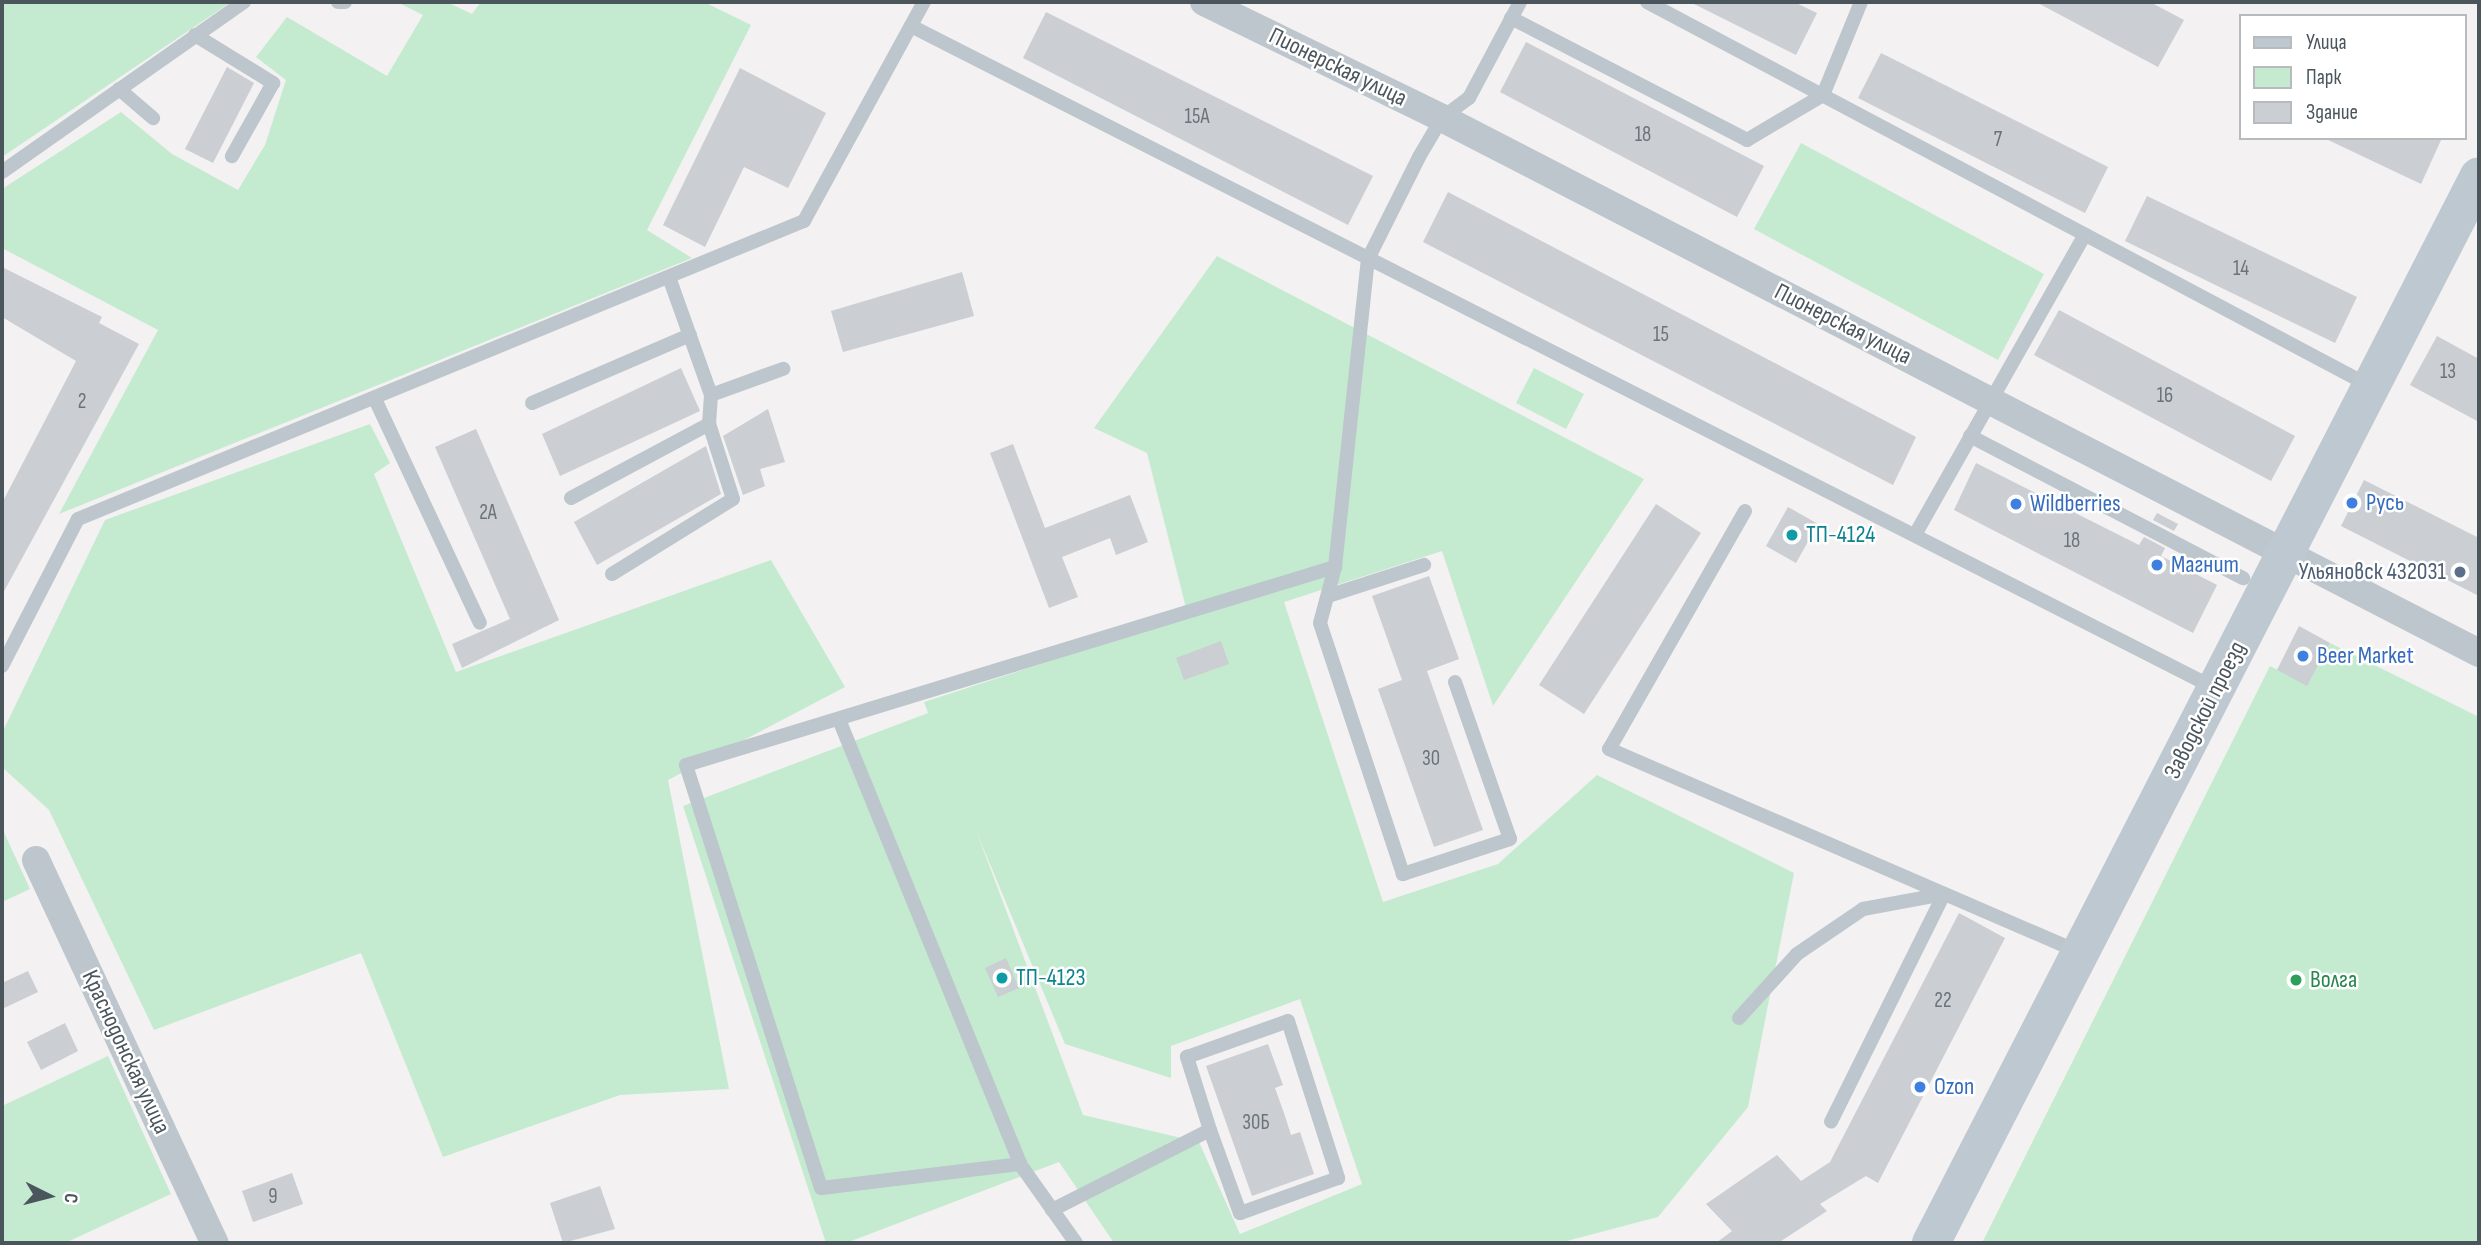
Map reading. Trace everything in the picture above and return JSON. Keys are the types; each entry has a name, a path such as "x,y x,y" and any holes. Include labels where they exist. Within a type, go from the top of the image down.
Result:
{"street":[{"name":"Пионерская улица","path":"1204,2 1442,118 2479,653"},
{"name":"Заводской проезд","path":"1931,1243 2479,176"},
{"name":"Краснодонская улица","path":"36,860 215,1243"}],"lane":[{"path":"2,172 244,2"},
{"path":"338,2 345,2"},
{"path":"2,666 78,519 670,280 804,221 925,2"},
{"path":"1455,682 1510,839 1403,874 1320,623 1331,594 1335,567 1368,259 1442,118 1469,98 1520,2"},
{"path":"1647,2 2371,387"},
{"path":"1511,18 1747,140 1823,95 1861,2"},
{"path":"911,26 1368,259 1916,533 2216,689"},
{"path":"195,36 273,83 232,156"},
{"path":"119,89 153,118"},
{"path":"1916,533 2085,234"},
{"path":"612,574 733,499 709,424 711,395 670,280"},
{"path":"532,403 690,335"},
{"path":"711,395 783,369"},
{"path":"375,399 480,623"},
{"path":"571,498 709,424"},
{"path":"1970,436 2243,578"},
{"path":"1745,511 1609,749 2080,953"},
{"path":"1331,594 1424,565"},
{"path":"1020,1164 821,1188 686,765 840,722 1335,567"},
{"path":"840,722 1020,1164 1076,1243"},
{"path":"1739,1018 1797,954 1863,909 1944,894"},
{"path":"1831,1122 1944,894"},
{"path":"1288,1021 1338,1178 1240,1213 1210,1130 1187,1057 1288,1021"},
{"path":"1052,1210 1210,1130"}],"green space":[{"path":"2,2 231,2 2,157"},
{"path":"397,2 447,2 472,14 481,2 704,2 751,25 647,230 692,258 59,514 158,330 2,248 2,189 121,112 172,154 238,190 265,145 286,80 256,57 287,17 387,76 423,15"},
{"path":"1801,143 2044,274 1998,360 1754,229"},
{"path":"1217,256 1644,479 1493,706 1442,551 1284,602 1383,902 1498,864 1597,775 1794,873 1748,1107 1658,1217 1559,1243 1114,1243 1059,1162 846,1243 826,1243 683,806 928,713 924,702 1188,616 1147,453 1094,428","holes":["977,833 1065,1044 1171,1078 1171,1046 1300,999 1362,1184 1240,1234 1199,1142 1083,1115"]},
{"path":"1534,368 1584,394 1566,429 1516,403"},
{"path":"370,424 390,463 374,474 456,672 771,560 845,687 668,780 729,1089 620,1095 443,1157 361,953 154,1030 49,810 2,767 2,733 105,520"},
{"name":"Волга","path":"2330,643 2479,717 2479,1243 1982,1243 2270,666 2307,685"},
{"path":"2,828 30,889 2,902"},
{"path":"108,1056 171,1194 65,1243 2,1243 2,1106"}],"building":[{"path":"1690,2 1794,2 1817,13 1796,55"},
{"path":"2036,2 2150,2 2184,20 2158,67"},
{"path":"1046,12 1373,176 1348,225 1023,58"},
{"path":"1526,42 1764,166 1737,217 1500,92"},
{"path":"1881,53 2108,167 2085,213 1858,98"},
{"path":"227,67 254,83 213,163 185,149"},
{"path":"740,68 826,113 788,188 744,167 705,247 663,225"},
{"path":"2328,140 2441,140 2421,184"},
{"path":"1448,192 1916,437 1893,485 1423,242"},
{"path":"2147,196 2357,297 2335,343 2125,241"},
{"path":"2,267 102,317 99,323 139,344 2,595 2,503 76,361 2,317"},
{"path":"962,272 974,316 843,352 831,311"},
{"path":"2059,310 2295,436 2271,481 2034,355"},
{"path":"2437,336 2479,359 2479,422 2410,385"},
{"path":"681,368 700,411 560,476 542,434"},
{"path":"768,409 785,462 760,469 765,486 743,495 723,436"},
{"path":"476,429 559,620 462,668 452,644 510,619 435,447"},
{"path":"1013,444 1045,528 1130,495 1148,542 1116,555 1110,538 1062,557 1078,597 1049,608 990,453"},
{"path":"706,446 721,494 597,565 574,522"},
{"path":"1976,463 2139,545 2144,537 2165,548 2161,556 2217,585 2193,633 1954,510"},
{"path":"2364,480 2479,538 2479,596 2341,526"},
{"path":"1656,504 1701,533 1584,714 1539,685"},
{"name":"ТП-4124","path":"1788,507 1818,524 1796,563 1766,546"},
{"path":"2157,513 2178,524 2174,531 2153,520"},
{"path":"1429,576 1459,659 1427,671 1483,830 1434,847 1378,689 1402,680 1372,596"},
{"name":"Beer Market","path":"2299,626 2330,643 2307,686 2277,670"},
{"path":"1221,641 1229,664 1184,680 1176,658"},
{"path":"1959,913 2005,938 1878,1183 1866,1176 1820,1204 1827,1211 1778,1243 1716,1243 1732,1231 1706,1204 1777,1155 1801,1181 1830,1162"},
{"name":"ТП-4123","path":"1006,958 1019,988 998,997 985,968"},
{"path":"28,971 38,992 2,1009 2,983"},
{"path":"65,1023 78,1051 41,1070 27,1042"},
{"path":"1268,1044 1283,1085 1275,1088 1291,1135 1300,1132 1314,1174 1252,1196 1206,1066"},
{"path":"292,1173 303,1204 253,1222 242,1191"},
{"path":"600,1186 615,1229 563,1243 550,1203"}],"place":[{"name":"Русь","path":"2352,503"},
{"name":"Wildberries","path":"2016,504"},
{"name":"ТП-4124","path":"1792,535"},
{"name":"Магнит","path":"2157,565"},
{"name":"Ульяновск 432031","path":"2460,572"},
{"name":"Beer Market","path":"2303,656"},
{"name":"ТП-4123","path":"1002,978"},
{"name":"Волга","path":"2296,980"},
{"name":"Ozon","path":"1920,1087"}]}
